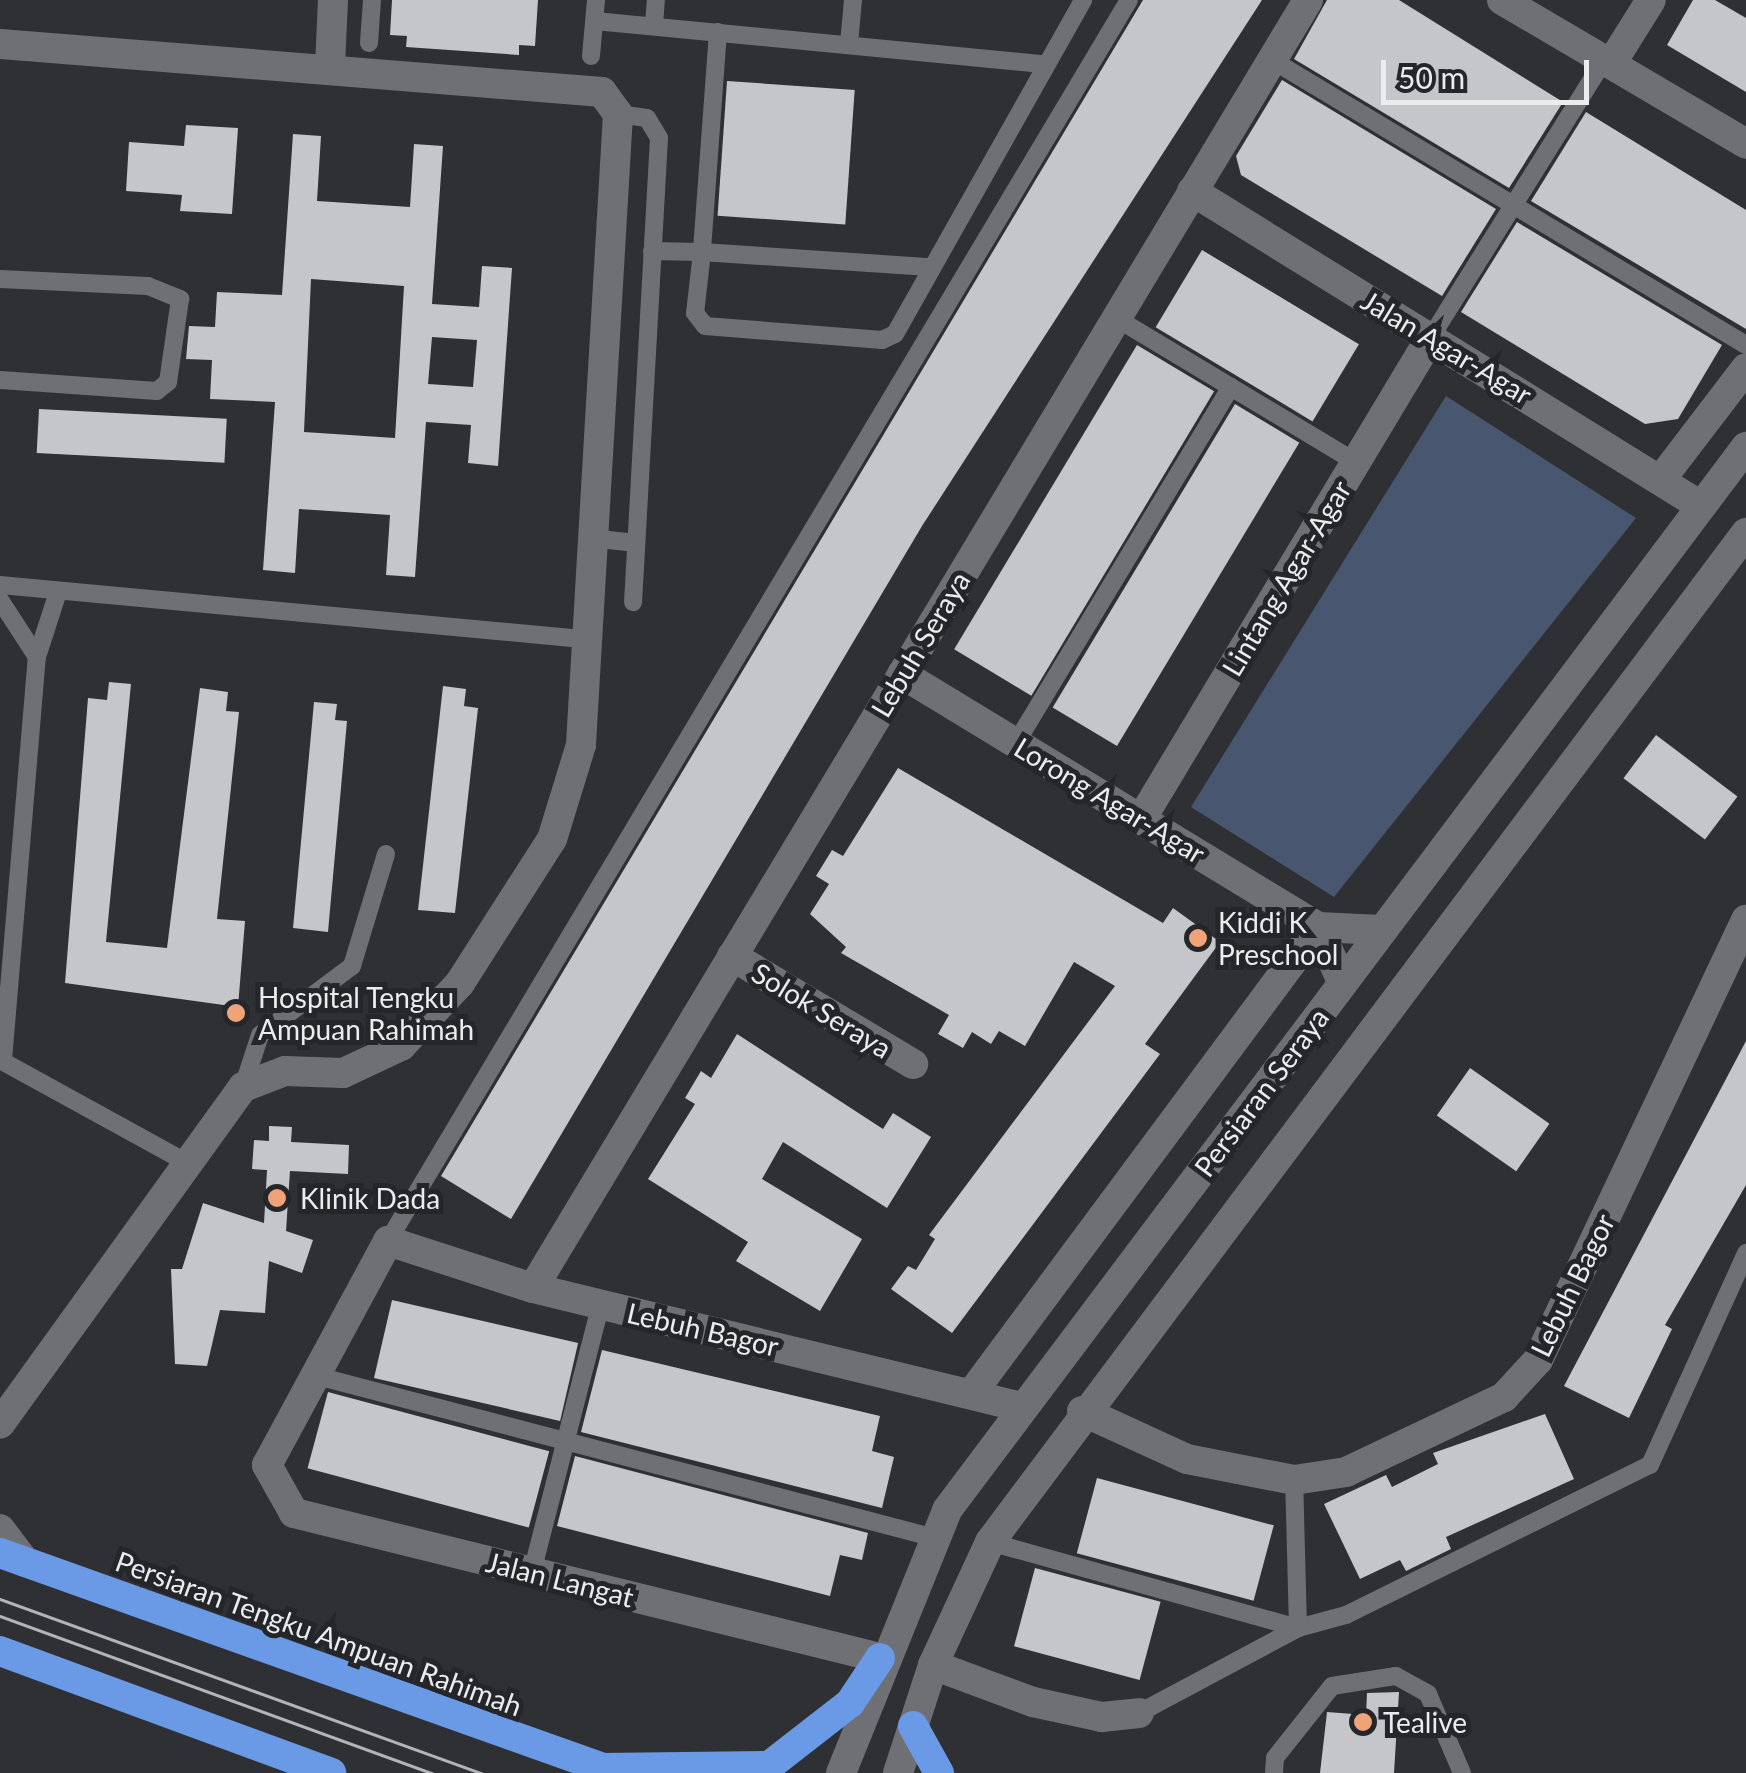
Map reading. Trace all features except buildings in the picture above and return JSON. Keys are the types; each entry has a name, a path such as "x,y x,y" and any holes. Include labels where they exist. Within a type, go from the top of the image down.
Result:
{"highway":[{"name":"Persiaran Tengku Ampuan Rahimah","path":"12,1557 609,1771"},
{"path":"0,1652 331,1773"},
{"path":"609,1771 769,1766 850,1703 880,1658"},
{"path":"913,1726 939,1773"}],"street":[{"path":"330,66 334,0"},
{"name":"Lebuh Seraya","path":"533,1288 1308,0"},
{"path":"1502,0 1746,144"},
{"path":"1608,62 1651,0"},
{"path":"0,44 330,66 602,92 618,114 583,638 580,745 552,839 460,983 374,1063 285,1071 242,1086 182,1160 8,1394 0,1424"},
{"name":"Jalan Agar-Agar","path":"1192,191 1662,478 1701,506"},
{"name":"Lintang Agar-Agar","path":"1142,818 1431,337"},
{"path":"1662,478 1746,368"},
{"name":"Persiaran Seraya","path":"840,1773 880,1658 935,1538 1021,1407 1746,447"},
{"name":"Persiaran Seraya","path":"898,1773 933,1666 990,1542 1082,1411 1746,533"},
{"name":"Lorong Agar-Agar","path":"902,674 1318,928"},
{"name":"Lebuh Bagor","path":"1082,1411 1187,1459 1294,1480 1408,1445 1504,1396 1538,1360 1746,920"},
{"path":"1342,982 1318,928 1382,930"},
{"name":"Persiaran Seraya","path":"972,1393 1318,928"},
{"name":"Solok Seraya","path":"732,956 913,1064"},
{"path":"1194,1182 1232,1213"},
{"path":"321,1377 388,1241"},
{"name":"Lebuh Bagor","path":"388,1241 533,1288 1021,1407"},
{"name":"Jalan Langat","path":"321,1377 267,1465 294,1513 880,1658"},
{"path":"0,1529 12,1557"},
{"path":"933,1666 1033,1702 1139,1713"}],"lane":[{"path":"370,42 372,0"},
{"path":"592,56 596,0"},
{"path":"654,26 656,0"},
{"path":"849,44 853,0"},
{"path":"718,32 695,312 705,326 882,340 930,268 1042,64 1083,0"},
{"path":"388,1241 1129,0"},
{"path":"595,21 1042,64"},
{"path":"1272,60 1746,345"},
{"path":"1431,337 1608,62"},
{"path":"618,114 656,127 633,602"},
{"path":"652,251 930,268"},
{"path":"0,279 158,288 180,299 168,382 157,391 0,380"},
{"path":"1116,318 1356,462"},
{"path":"1016,742 1232,387"},
{"path":"591,538 636,543"},
{"path":"0,584 583,638"},
{"path":"58,592 37,657 8,932 1,1060 182,1160"},
{"path":"0,600 37,657"},
{"path":"242,1086 260,1036 352,966 386,854"},
{"path":"1139,1713 1298,1628 1346,1615 1650,1465 1746,1253"},
{"path":"532,1572 601,1304"},
{"path":"321,1377 935,1538"},
{"path":"1294,1480 1298,1628"},
{"path":"990,1542 1298,1628"},
{"path":"1274,1773 1275,1758 1332,1686 1396,1676 1428,1694 1462,1773"}],"shaded area":[{"path":"1446,396 1636,518 1334,897 1191,807"}],"tram line":[{"path":"0,1599 481,1773"},
{"path":"0,1616 432,1773"}],"place":[{"name":"Kiddi K Preschool","path":"1198,938"},
{"name":"Hospital Tengku Ampuan Rahimah","path":"236,1013"},
{"name":"Klinik Dada","path":"277,1198"},
{"name":"Tealive","path":"1363,1722"}]}
